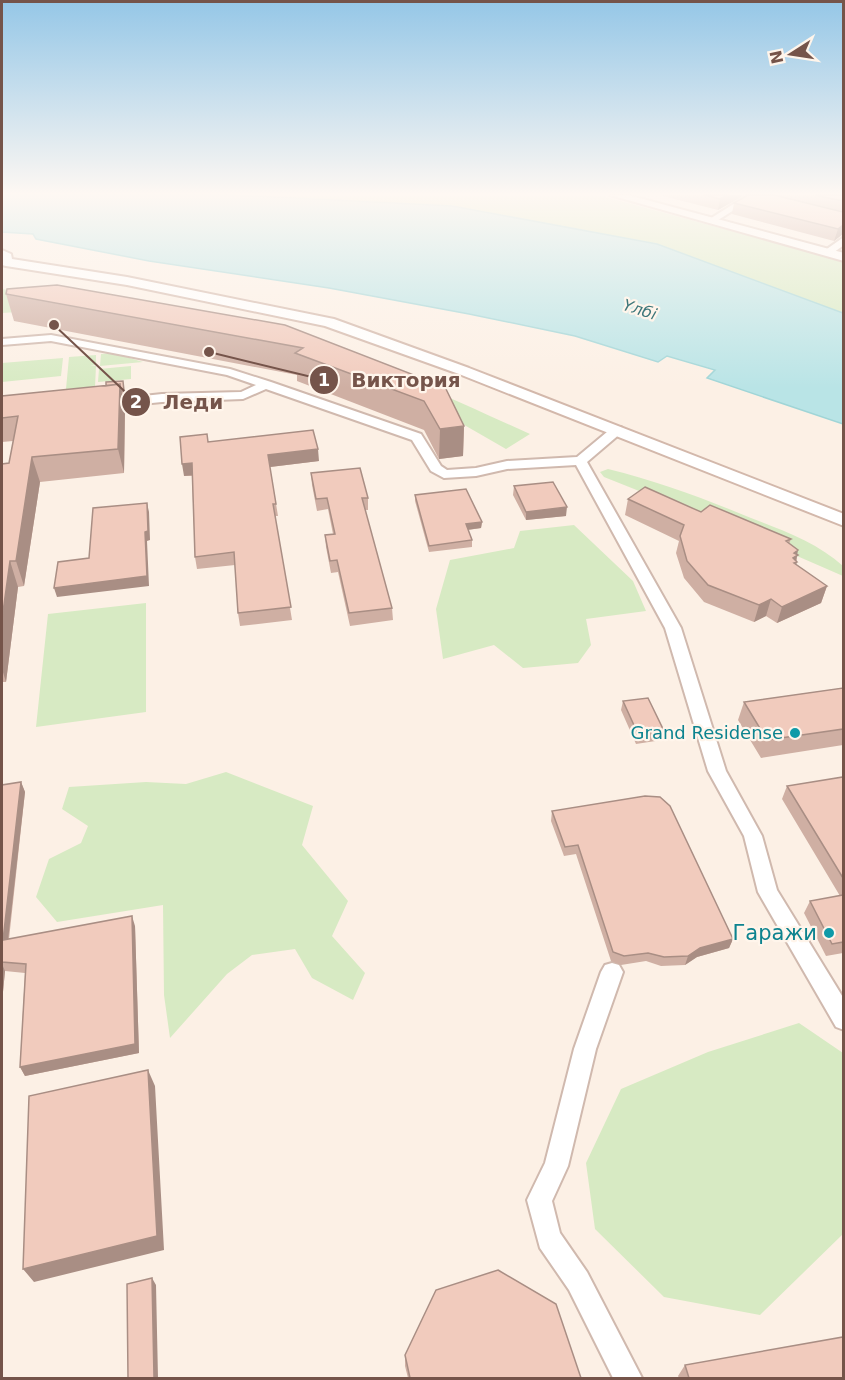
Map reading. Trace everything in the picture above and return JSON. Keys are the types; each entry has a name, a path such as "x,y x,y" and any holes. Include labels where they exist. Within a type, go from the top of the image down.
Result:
{"main road":[{"path":"3,260 127,280 329,322 617,430 843,521"}],"street":[{"path":"2,342 51,338 230,372 417,437 436,468 444,474 476,472 507,465 580,461 617,430"},
{"path":"93,405 162,398 243,395 267,384"},
{"path":"580,461 673,628 717,771 753,836 768,892 843,1020"},
{"path":"612,972 585,1049 556,1166 539,1200 549,1239 578,1281 628,1378"}],"green space":[{"path":"699,259 843,261 843,313"},
{"path":"2,289 201,321 319,348 399,376 530,434 506,449 440,411 304,356 65,309 2,313"},
{"path":"113,353 143,362 100,366 101,354"},
{"path":"96,355 96,365 90,366 96,366 95,387 66,389 69,357"},
{"path":"63,358 61,376 2,382 2,363"},
{"path":"131,366 131,379 98,382 99,369"},
{"path":"608,469 698,497 775,527 822,550 843,566 843,576 742,532 604,477 600,472"},
{"path":"574,525 633,581 646,611 586,619 591,645 578,663 523,668 494,645 443,659 436,609 450,560 514,548 520,531"},
{"path":"146,603 146,712 36,727 48,614"},
{"path":"226,772 313,806 302,845 348,901 332,936 365,973 353,1000 312,978 295,949 252,955 227,974 170,1038 164,995 163,905 57,922 36,897 49,859 81,843 88,826 62,809 69,787 146,782 186,784"},
{"path":"799,1023 843,1053 843,1234 760,1315 664,1297 595,1229 586,1163 621,1089 708,1052"}],"water":[{"name":"Үлбі","path":"141,259 699,259 843,313 843,424 707,378 715,370 667,356 658,362 575,336 469,314 329,288"}],"building":[{"path":"57,285 285,325 445,387 464,426 440,429 424,401 295,353 303,348 6,294 7,289"},
{"path":"123,381 124,391 121,391 120,384 106,386 106,382"},
{"path":"120,384 118,449 32,457 16,561 10,561 2,619 2,464 9,463 18,416 2,418 2,396"},
{"path":"313,430 318,449 268,455 276,504 273,504 291,607 238,613 234,552 195,557 192,463 182,464 180,437 207,434 208,442"},
{"path":"360,468 368,498 362,498 392,608 349,613 337,560 330,561 325,535 335,534 327,498 316,499 311,473"},
{"path":"553,482 567,507 526,512 514,486"},
{"path":"645,487 701,512 710,505 791,539 786,541 798,550 794,553 798,555 793,558 797,562 794,563 827,586 782,607 771,599 759,605 708,585 687,561 680,536 684,525 628,499"},
{"path":"466,489 482,522 466,524 472,540 429,546 415,495"},
{"path":"147,503 148,531 145,532 147,576 54,588 58,562 89,558 93,508"},
{"path":"843,688 843,729 767,740 744,702"},
{"path":"648,698 664,731 638,734 623,701"},
{"path":"843,777 843,878 787,786"},
{"path":"21,782 3,940 132,916 135,1044 20,1067 26,964 2,962 2,785"},
{"path":"645,796 660,797 670,806 733,939 700,948 688,956 664,957 648,953 624,956 613,952 578,845 565,847 552,811"},
{"path":"843,895 843,942 832,944 810,901"},
{"path":"148,1070 157,1236 23,1269 29,1096"},
{"path":"498,1270 556,1304 581,1378 410,1378 405,1355 436,1290"},
{"path":"152,1278 154,1378 128,1378 127,1284"},
{"path":"843,1337 843,1378 689,1378 685,1365"}],"place":[{"name":"Леди","path":"54,325"},
{"name":"Виктория","path":"209,352"},
{"name":"Grand Residense","path":"795,733"},
{"name":"Гаражи","path":"829,933"}]}
